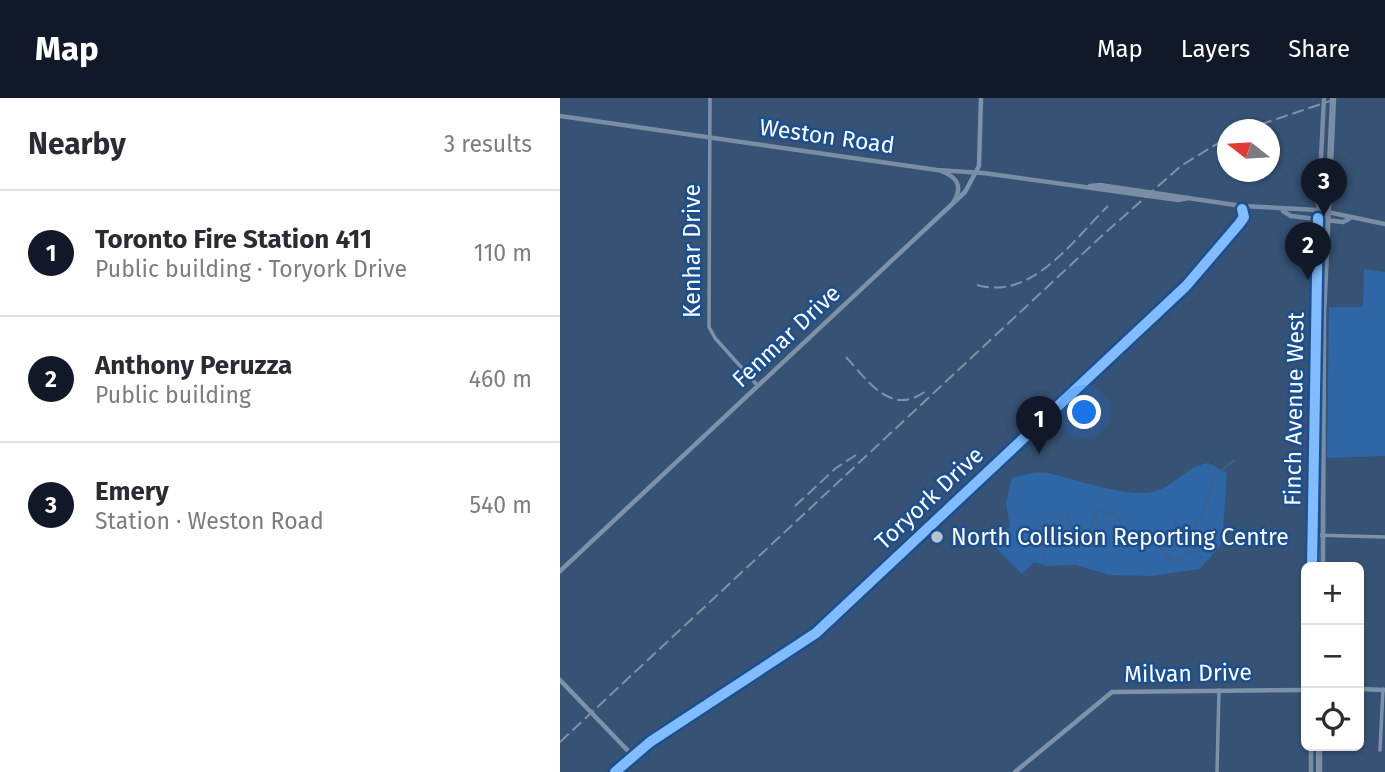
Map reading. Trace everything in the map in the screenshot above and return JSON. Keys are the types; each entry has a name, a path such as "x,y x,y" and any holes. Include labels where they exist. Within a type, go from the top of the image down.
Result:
{"main road":[{"name":"Finch Avenue West","path":"1312,562 1318,210 1324,98"},
{"name":"Finch Avenue West","path":"1322,562 1324,316 1334,98"},
{"name":"Weston Road","path":"560,116 937,170 1100,185 1242,208 1318,210 1385,225"},
{"path":"937,170 956,180 960,191 954,201"},
{"name":"Weston Road","path":"1283,211 1291,216 1343,222 1349,219"},
{"path":"1311,751 1311,772"},
{"path":"1320,751 1320,772"}],"street":[{"name":"Kenhar Drive","path":"710,98 709,327 715,338 758,386"},
{"path":"977,172 982,148 981,98"},
{"name":"Fenmar Drive","path":"560,571 954,201 977,172"},
{"name":"Toryork Drive","path":"615,772 633,756 816,633 1186,286 1241,220 1238,216 1242,208"},
{"path":"1313,535 1385,537"},
{"path":"560,680 633,756"},
{"path":"1364,689 1384,690 1380,750"},
{"path":"1217,772 1219,690"},
{"name":"Milvan Drive","path":"1015,772 1112,692 1301,690"}],"shaded area":[{"path":"1364,269 1385,272 1385,456 1327,458 1329,307 1363,307"},
{"path":"1208,463 1227,473 1222,544 1200,569 1151,576 1109,575 1076,565 1046,566 1034,562 1022,574 989,541 1010,527 1006,503 1012,477 1044,472 1109,489 1143,493 1163,489 1190,470"}],"waterway":[{"path":"1046,565 1039,529 1043,524 1052,529 1058,514 1066,515 1074,533 1080,534 1092,527 1097,510 1118,516 1124,536 1140,547 1153,539 1161,541 1167,558 1175,561 1198,548 1195,526 1207,503 1214,479 1235,460"}],"tram line":[{"path":"1319,562 1321,309 1331,98"},
{"path":"1317,751 1317,772"}],"railway":[{"path":"1277,119 1339,98"},
{"path":"560,742 1106,232 1181,166 1217,144"},
{"path":"977,285 997,288 1016,284 1033,276 1066,250 1108,206"},
{"path":"846,357 872,385 891,398 913,398 926,391"},
{"path":"795,506 836,468 856,455"}],"cycle path":[{"path":"615,772 650,742 816,633 1186,286 1239,224 1244,217 1242,209"},
{"path":"1312,562 1318,218"}],"place":[{"name":"Emery","path":"1324,216"},
{"name":"Anthony Peruzza","path":"1308,280"},
{"name":"Toronto Fire Station 411","path":"1039,454"},
{"name":"North Collision Reporting Centre","path":"937,537"}]}
